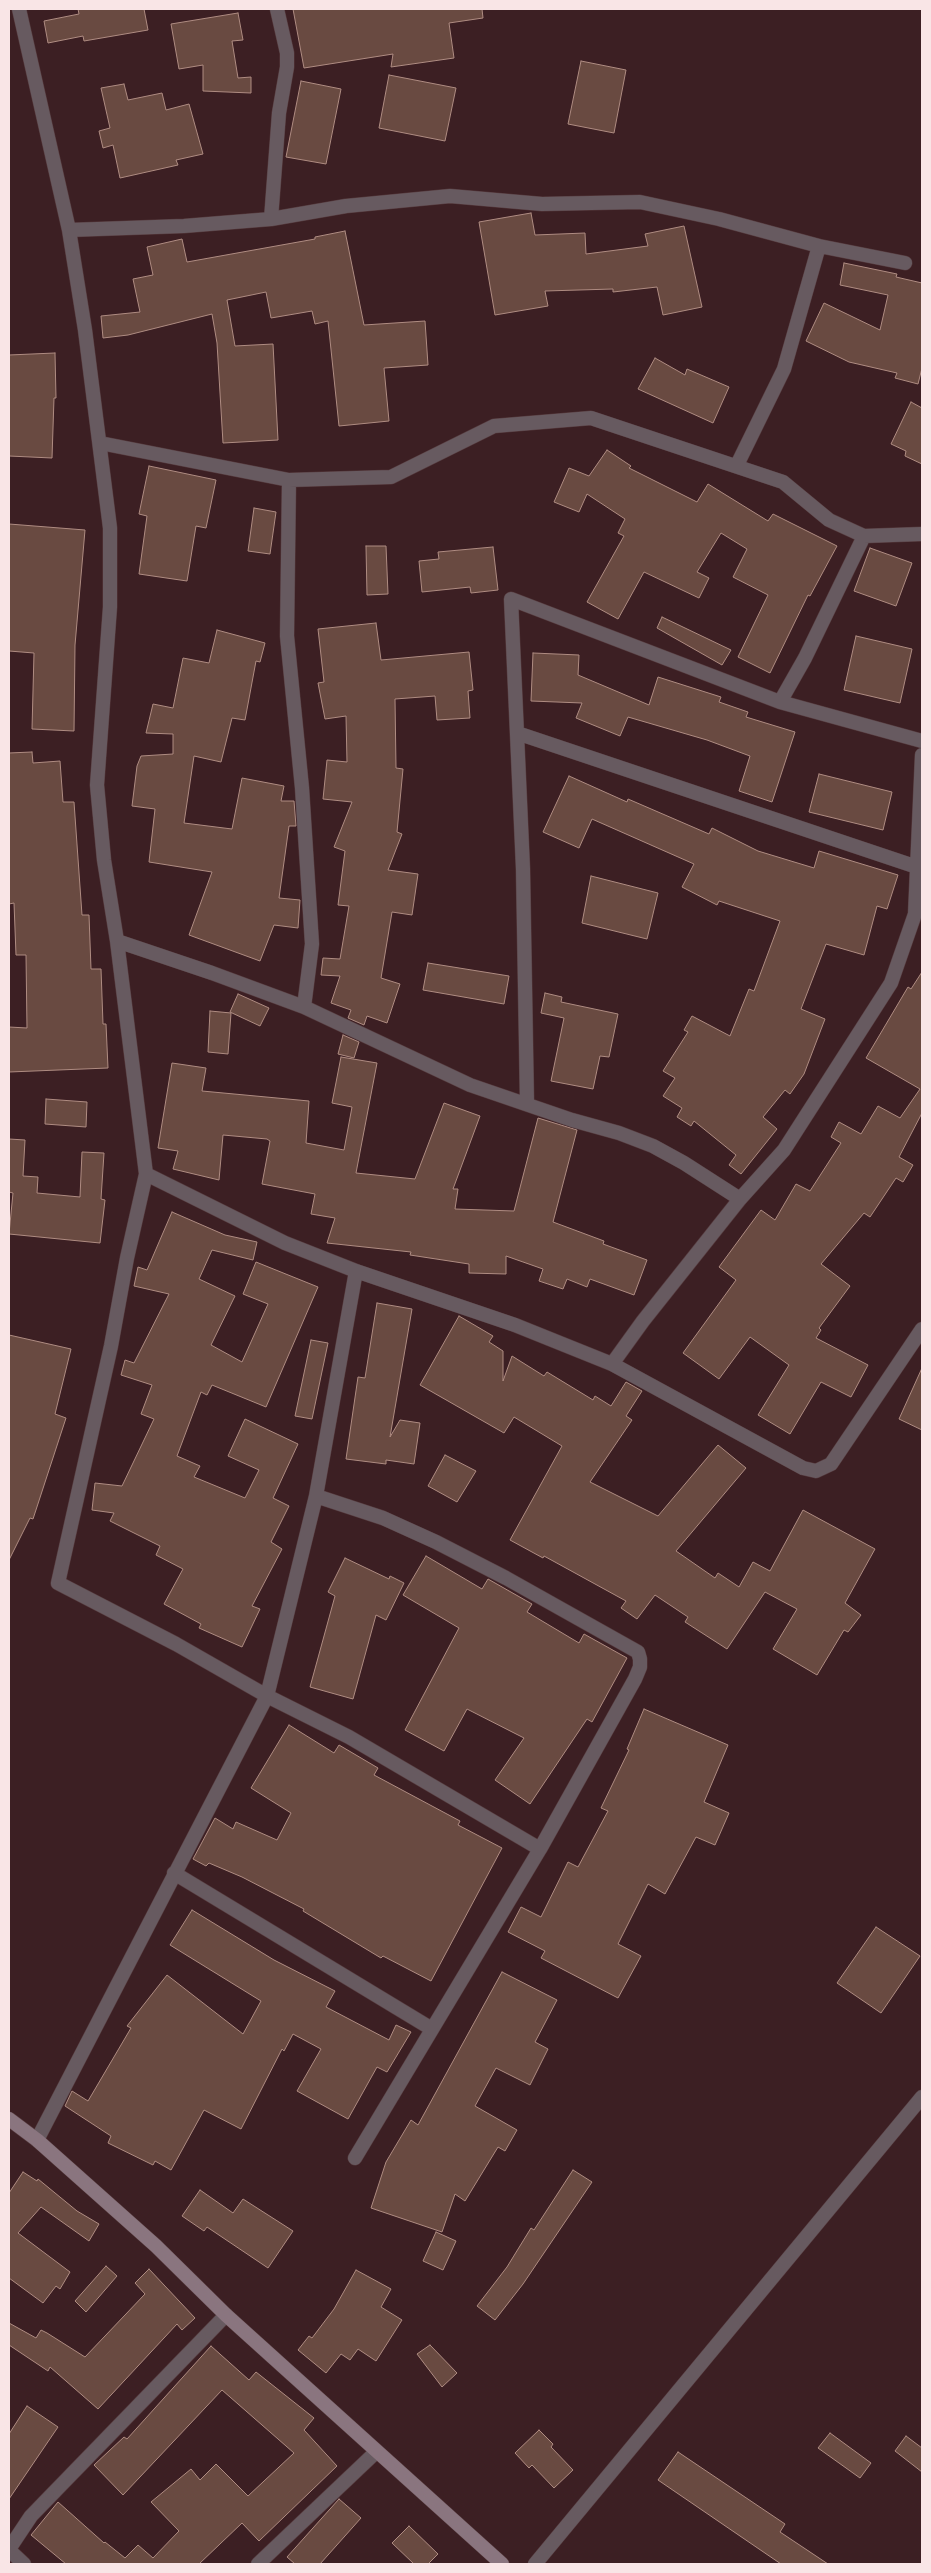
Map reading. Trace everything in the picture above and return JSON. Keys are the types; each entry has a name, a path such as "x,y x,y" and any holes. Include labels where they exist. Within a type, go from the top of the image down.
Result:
{"main road":[{"path":"9,2119 37,2140 156,2246 226,2315 502,2564"}],"street":[{"path":"19,9 69,230 100,443 110,528 110,607 97,785 104,860 117,941 146,1174 127,1258 111,1346 58,1583 176,1644 267,1696 349,1737 540,1849"},
{"path":"270,218 279,113 287,67 287,53 277,9"},
{"path":"69,230 184,226 270,218 346,206 450,196 542,204 640,202 719,219 819,246 905,263"},
{"path":"737,465 784,369 819,246"},
{"path":"100,443 289,480 390,476 494,426 591,418 737,465 783,482 829,520 864,536 922,534"},
{"path":"289,480 287,636 302,788 312,944 304,1007"},
{"path":"780,702 805,658 864,536"},
{"path":"527,1103 523,869 511,599 780,702 922,741"},
{"path":"517,733 917,867"},
{"path":"612,1364 643,1321 740,1199 784,1150 891,983 915,914 922,754"},
{"path":"117,941 304,1007 470,1085 572,1120 619,1133 652,1146 684,1163 740,1199"},
{"path":"146,1174 286,1243 356,1271 515,1325 612,1364 803,1468 816,1471 830,1464 922,1329"},
{"path":"37,2140 267,1696 316,1496 356,1271"},
{"path":"316,1496 383,1518 436,1542 506,1578 638,1652 640,1667 636,1679 540,1849 355,2158"},
{"path":"174,1873 432,2029"},
{"path":"535,2564 922,2096"},
{"path":"24,2564 9,2550 31,2516 226,2315"},
{"path":"258,2564 376,2452"}],"building":[{"path":"78,9 144,9 148,30 84,41 83,36 48,43 44,21 79,14"},
{"path":"293,9 482,9 483,18 449,23 454,58 391,67 393,54 304,68"},
{"path":"238,13 243,40 232,41 238,78 251,77 251,93 203,91 203,65 179,69 171,24"},
{"path":"581,61 626,70 614,133 568,124"},
{"path":"389,75 456,88 445,141 379,128"},
{"path":"301,81 341,89 326,164 286,157"},
{"path":"124,84 128,100 162,93 166,110 189,104 203,154 176,160 178,165 120,178 113,145 103,148 99,131 110,128 101,88"},
{"path":"531,213 535,235 585,233 586,254 648,246 645,234 684,226 702,307 663,315 657,287 613,292 613,289 545,291 548,306 495,315 479,222"},
{"path":"345,231 364,325 425,321 428,365 384,368 389,421 339,426 328,321 315,324 312,311 271,318 266,292 227,300 235,346 273,344 278,440 223,443 217,343 212,314 128,335 103,338 101,316 140,312 133,279 153,275 147,247 182,239 187,262 315,239 315,237"},
{"path":"844,263 897,274 896,277 922,283 922,368 918,384 895,378 897,373 849,362 806,341 824,303 880,330 888,295 840,285"},
{"path":"55,353 56,398 54,398 52,458 9,456 9,355"},
{"path":"655,358 685,375 687,369 729,387 713,423 638,389"},
{"path":"911,402 922,408 922,464 905,456 906,451 891,444"},
{"path":"607,450 631,466 629,468 697,502 708,484 768,521 773,514 837,546 810,596 808,595 770,673 738,657 768,595 733,577 747,549 721,533 697,572 709,578 699,598 644,572 618,619 587,602 624,536 618,533 625,519 587,494 579,512 554,502 569,468 589,476"},
{"path":"149,466 216,480 206,528 196,526 187,581 139,574 147,516 139,514"},
{"path":"254,508 276,512 270,554 248,551"},
{"path":"9,524 85,530 75,645 74,731 32,729 34,653 9,651"},
{"path":"366,546 386,546 388,594 367,595"},
{"path":"493,547 498,590 471,593 470,587 422,592 419,561 439,559 438,552"},
{"path":"870,548 912,563 896,606 854,591"},
{"path":"662,617 731,650 722,665 657,628"},
{"path":"376,623 381,660 469,652 473,690 468,691 470,718 437,720 435,696 395,699 396,768 403,769 397,832 402,834 388,870 418,874 412,915 392,912 381,978 400,984 387,1023 367,1016 364,1025 348,1018 351,1010 331,1003 340,976 321,975 323,958 340,959 349,906 338,905 345,851 334,847 352,802 323,799 327,760 347,762 346,716 325,719 318,683 324,682 318,629"},
{"path":"217,630 265,643 260,662 256,661 245,720 232,718 221,762 194,756 184,823 232,829 242,778 284,786 281,801 294,801 296,826 289,826 279,898 300,900 298,928 274,925 260,961 189,935 212,872 149,862 155,809 132,806 137,766 141,756 173,754 173,734 146,733 153,704 173,708 183,658 209,663"},
{"path":"856,636 912,649 900,703 844,690"},
{"path":"533,653 579,655 578,675 649,705 658,677 721,697 719,702 748,712 746,717 795,732 772,802 739,791 750,756 707,740 628,717 620,736 576,718 582,703 531,701"},
{"path":"32,752 33,763 60,761 63,802 74,802 82,915 89,915 91,969 101,969 103,1024 106,1024 108,1068 9,1072 9,1027 27,1028 26,955 16,955 14,903 9,904 9,753"},
{"path":"819,774 892,792 883,830 809,812"},
{"path":"569,776 627,802 628,799 709,834 712,828 758,851 814,868 819,851 898,875 887,909 877,906 864,955 826,944 801,1009 825,1019 804,1074 790,1094 785,1090 763,1117 777,1129 741,1174 729,1165 736,1155 694,1121 691,1126 677,1117 682,1108 663,1096 675,1078 663,1071 688,1032 684,1030 692,1016 730,1036 749,989 754,991 780,921 719,901 717,905 682,887 694,864 592,819 579,848 543,832"},
{"path":"591,876 658,893 647,939 582,923"},
{"path":"428,963 509,976 504,1004 423,990"},
{"path":"922,972 922,1113 899,1157 913,1165 903,1182 896,1178 870,1217 864,1213 821,1264 850,1286 819,1328 821,1330 816,1338 868,1365 851,1397 821,1382 790,1434 758,1415 789,1365 750,1337 719,1379 683,1353 736,1280 719,1267 761,1210 775,1220 796,1184 810,1191 841,1143 831,1137 839,1122 861,1134 878,1106 900,1118 920,1089 866,1058 908,987 911,989"},
{"path":"545,993 562,997 561,1002 618,1014 609,1057 600,1056 593,1089 551,1081 564,1018 541,1013"},
{"path":"238,994 269,1008 260,1026 230,1012"},
{"path":"210,1011 231,1013 228,1054 208,1052"},
{"path":"343,1035 359,1042 354,1058 338,1054"},
{"path":"341,1057 377,1063 356,1173 415,1179 444,1103 480,1116 453,1189 458,1189 455,1209 514,1211 538,1118 577,1130 553,1222 604,1241 603,1244 647,1260 634,1295 590,1279 587,1287 567,1279 563,1289 539,1281 543,1269 506,1256 506,1274 469,1273 469,1264 410,1255 411,1252 327,1243 335,1218 311,1214 315,1194 262,1184 270,1141 267,1139 223,1135 219,1180 173,1169 178,1151 158,1148 172,1063 206,1068 202,1091 309,1101 306,1143 344,1150 352,1107 332,1103"},
{"path":"46,1099 87,1102 86,1127 45,1124"},
{"path":"9,1139 25,1140 23,1176 38,1177 37,1193 80,1197 82,1152 104,1153 101,1199 105,1200 100,1243 9,1234 13,1193 9,1192"},
{"path":"172,1212 225,1235 257,1242 253,1260 212,1250 199,1279 235,1296 211,1345 242,1362 268,1304 243,1294 256,1262 318,1287 266,1407 212,1385 207,1395 201,1392 177,1456 200,1466 194,1477 245,1498 259,1470 228,1456 245,1419 298,1444 273,1498 289,1506 271,1542 282,1549 252,1606 260,1609 242,1647 199,1628 201,1624 164,1604 183,1569 156,1555 160,1546 110,1521 114,1513 92,1510 95,1483 122,1486 154,1419 141,1414 152,1385 121,1375 125,1360 134,1363 169,1294 134,1286 138,1267 147,1270"},
{"path":"377,1303 412,1309 390,1437 400,1420 420,1423 414,1464 386,1460 386,1464 346,1459 358,1377 365,1378"},
{"path":"459,1316 493,1336 489,1342 503,1351 503,1381 512,1356 544,1376 547,1372 593,1400 595,1396 611,1406 626,1382 642,1391 626,1416 632,1420 590,1482 658,1516 718,1445 746,1468 676,1551 715,1578 718,1573 739,1587 753,1562 770,1571 803,1510 875,1549 845,1603 861,1615 848,1632 844,1630 817,1675 773,1649 797,1609 765,1592 727,1649 685,1622 688,1617 655,1595 637,1619 621,1608 626,1601 544,1556 543,1558 510,1540 562,1446 514,1417 504,1433 420,1385"},
{"path":"9,1335 71,1349 55,1414 66,1418 33,1519 30,1518 9,1560"},
{"path":"311,1340 328,1343 312,1419 295,1416"},
{"path":"922,1368 922,1430 899,1419"},
{"path":"445,1455 476,1471 457,1502 428,1486"},
{"path":"426,1556 482,1589 488,1579 532,1604 527,1612 579,1643 584,1634 627,1658 592,1722 587,1719 530,1804 495,1780 524,1738 467,1709 444,1751 405,1730 459,1628 403,1595"},
{"path":"345,1558 389,1579 390,1576 404,1583 386,1620 376,1615 353,1699 310,1687 335,1596 328,1592"},
{"path":"644,1709 728,1745 704,1802 729,1813 715,1845 696,1837 665,1894 648,1884 618,1944 641,1956 618,1998 541,1958 545,1951 508,1932 521,1907 541,1917 568,1862 578,1867 608,1811 601,1808 629,1750 627,1749"},
{"path":"289,1725 334,1753 339,1745 378,1768 374,1775 460,1821 458,1825 502,1848 431,1981 383,1956 381,1958 303,1911 304,1909 242,1877 209,1863 206,1866 193,1859 215,1818 233,1829 236,1822 277,1840 291,1813 251,1788"},
{"path":"192,1910 274,1960 335,1991 326,2007 389,2040 396,2025 411,2032 387,2072 377,2067 348,2119 297,2091 321,2049 293,2034 284,2051 282,2049 241,2129 204,2110 171,2170 155,2161 153,2165 108,2143 111,2136 65,2106 72,2091 88,2101 131,2028 127,2026 167,1975 243,2034 261,2001 170,1945"},
{"path":"876,1927 920,1956 881,2013 837,1983"},
{"path":"502,1972 557,2000 535,2042 548,2049 530,2085 496,2068 475,2106 517,2130 505,2151 498,2147 465,2201 455,2194 442,2232 371,2208 386,2162 411,2120 418,2125"},
{"path":"573,2170 592,2182 523,2284 495,2320 477,2306 507,2267 531,2228 534,2230"},
{"path":"23,2172 37,2181 38,2179 77,2211 99,2224 89,2241 41,2207 18,2233 70,2272 60,2289 56,2286 43,2303 9,2278 9,2193"},
{"path":"200,2190 233,2213 243,2199 293,2231 268,2268 207,2227 204,2231 182,2216"},
{"path":"436,2232 456,2241 443,2270 423,2261"},
{"path":"106,2266 117,2276 86,2312 75,2301"},
{"path":"149,2269 195,2318 182,2330 177,2324 98,2409 50,2367 48,2371 9,2345 9,2323 36,2338 41,2330 85,2357 145,2294 135,2283"},
{"path":"356,2270 391,2289 381,2307 402,2320 376,2361 358,2349 350,2360 341,2354 326,2373 298,2350 309,2336 312,2338 334,2309"},
{"path":"430,2345 457,2373 442,2387 417,2354"},
{"path":"211,2346 249,2380 256,2372 314,2418 304,2430 337,2466 259,2541 242,2523 199,2564 66,2564 31,2535 58,2502 104,2543 125,2558 138,2545 153,2558 179,2531 151,2502 191,2469 200,2480 216,2464 248,2496 294,2453 222,2390 123,2495 94,2465 124,2437 127,2439"},
{"path":"27,2406 58,2427 9,2499 9,2434"},
{"path":"539,2430 553,2444 551,2447 573,2470 554,2488 532,2465 529,2468 515,2453"},
{"path":"830,2433 871,2463 860,2478 818,2448"},
{"path":"906,2436 922,2448 922,2472 895,2451"},
{"path":"678,2452 785,2524 780,2532 828,2564 781,2564 658,2480"},
{"path":"339,2499 361,2518 320,2564 295,2564 287,2557"},
{"path":"409,2526 438,2554 428,2564 414,2564 392,2543"}]}
